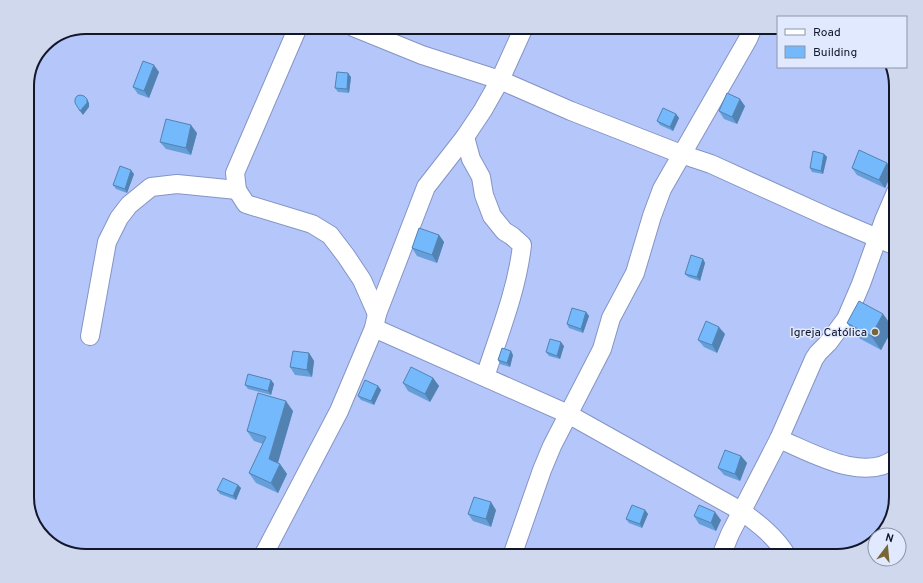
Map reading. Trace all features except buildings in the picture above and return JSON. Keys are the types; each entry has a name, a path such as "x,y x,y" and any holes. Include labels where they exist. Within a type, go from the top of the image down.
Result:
{"street":[{"path":"295,34 235,173 237,190 246,204 312,224 330,235 362,280 376,321 485,377 568,414 741,511 762,527 779,543 783,549"},
{"path":"370,34 422,55 473,70 500,80 571,111 681,154 711,164 889,243"},
{"path":"268,549 339,410 376,321 426,188 465,137 500,80 521,34"},
{"path":"514,549 542,470 568,414 602,349 611,318 635,273 652,216 662,189 750,34"},
{"path":"465,137 471,159 481,176 484,196 492,216 504,231 522,245 510,300 485,377"},
{"path":"90,336 107,242 119,218 129,205 151,187 177,184 237,190"},
{"path":"724,549 741,511 779,439 814,359 846,319 861,284 889,208"},
{"path":"779,439 853,468 871,468 889,462"}],"place":[{"name":"Igreja Católica","path":"875,332"}]}
